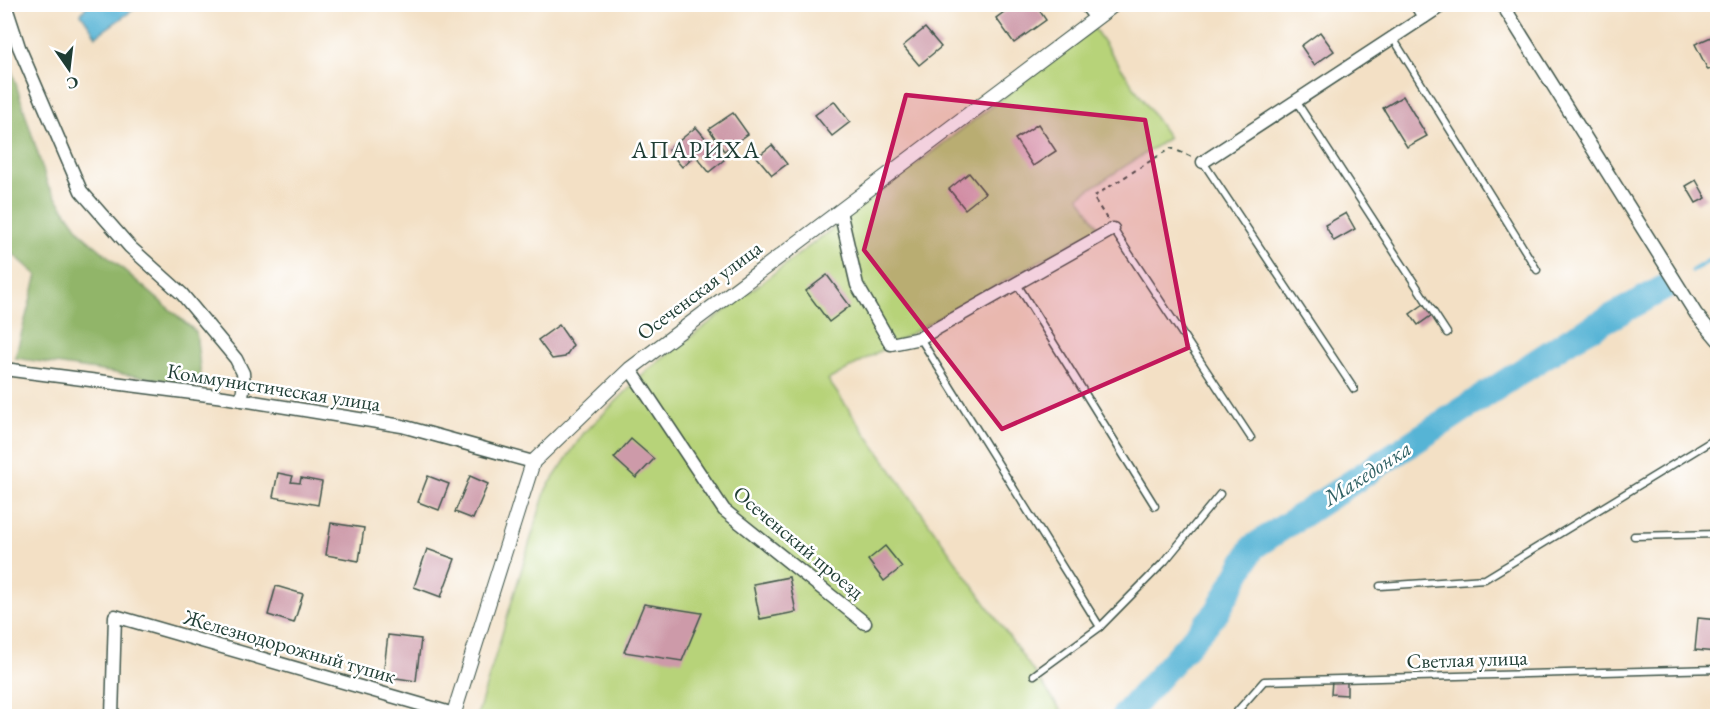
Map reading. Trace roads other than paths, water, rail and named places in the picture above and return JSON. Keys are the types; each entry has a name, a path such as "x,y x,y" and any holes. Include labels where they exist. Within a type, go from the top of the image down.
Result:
{"street":[{"path":"5,4 19,47 81,191 130,247 182,294 236,359 243,379 241,400"},
{"path":"1085,4 1096,18"},
{"name":"Осеченская улица","path":"453,715 533,462 630,369 1115,4"},
{"path":"1416,4 1424,17"},
{"path":"1203,162 1444,4"},
{"path":"1502,4 1696,314 1718,340"},
{"path":"840,211 857,285 891,344 920,338 1113,229"},
{"name":"Коммунистическая улица","path":"4,369 241,400 402,426 533,462"},
{"name":"Осеченский проезд","path":"630,369 724,510 865,623"},
{"name":"Железнодорожный тупик","path":"112,717 115,616 453,715"}],"lane":[{"path":"1392,37 1537,270"},
{"path":"1296,100 1447,333"},
{"path":"1203,162 1353,388"},
{"path":"1113,229 1251,438"},
{"path":"1017,284 1155,506"},
{"path":"920,338 1100,627"},
{"path":"1380,586 1485,579 1718,437"},
{"path":"1034,675 1100,627 1165,561 1220,494"},
{"path":"1634,536 1718,534"},
{"name":"Светлая улица","path":"1233,717 1264,681 1718,669"}],"water":[{"path":"88,4 140,5 96,36 81,14"}],"waterway":[{"name":"Македонка","path":"1692,271 1718,255"},
{"name":"Македонка","path":"1124,716 1217,612 1253,547 1571,339 1664,288"}],"district":[{"name":"АПАРИХА","path":"696,149"}]}
